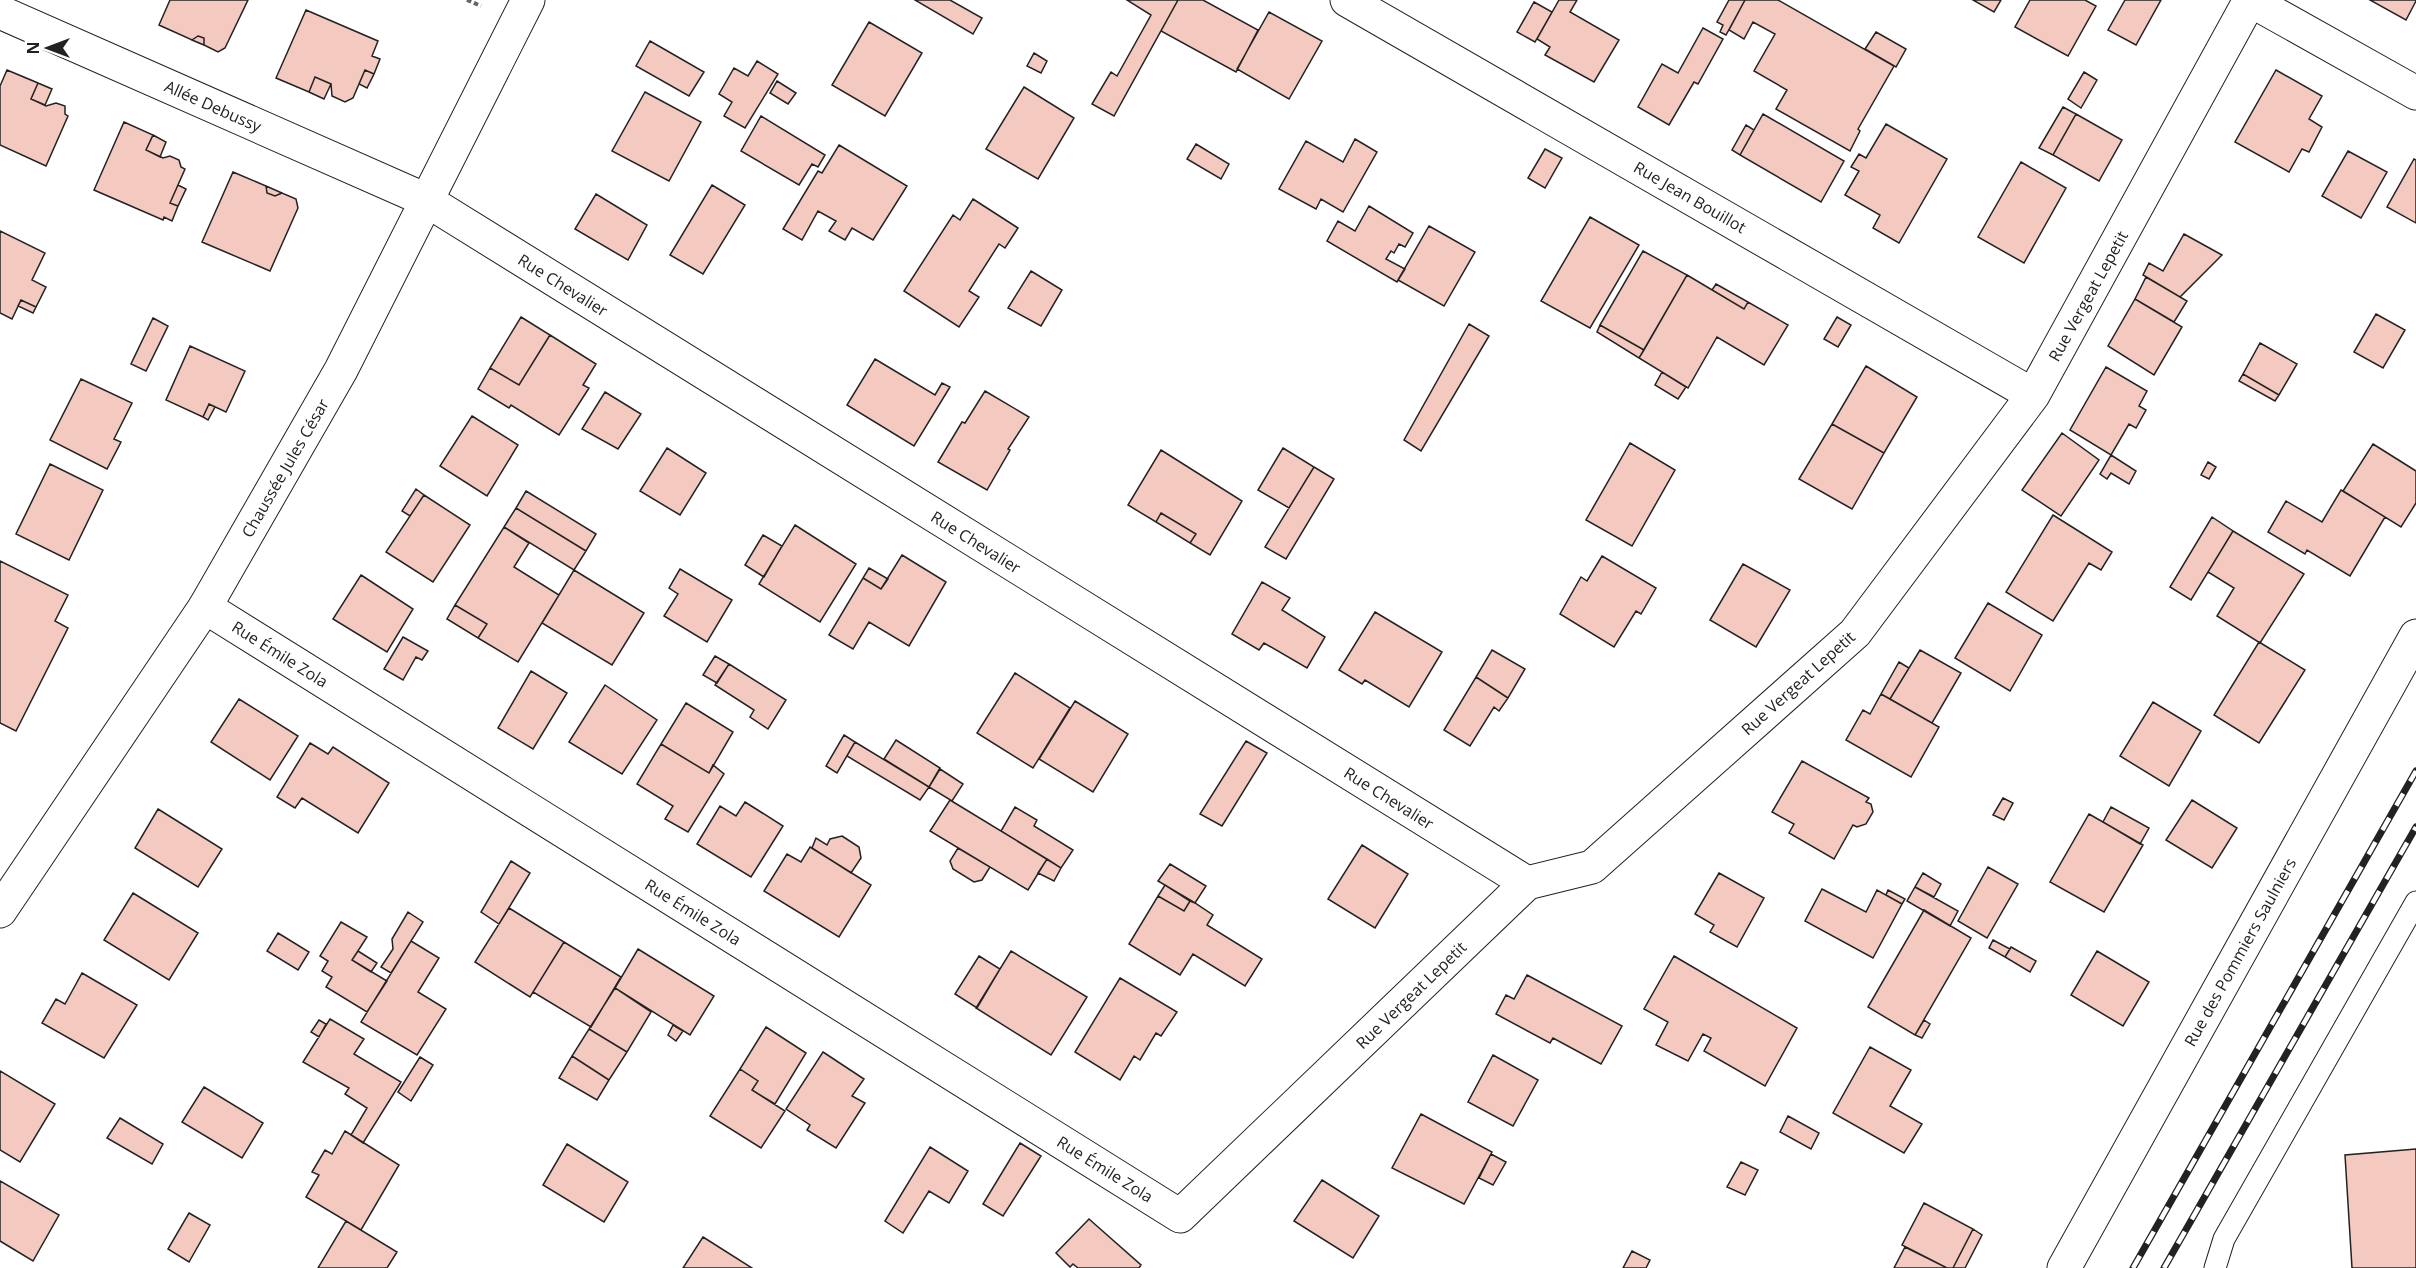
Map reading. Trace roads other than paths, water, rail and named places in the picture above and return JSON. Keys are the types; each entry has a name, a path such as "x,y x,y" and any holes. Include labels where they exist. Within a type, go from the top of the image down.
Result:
{"street":[{"name":"Chaussée Jules César","path":"0,911 205,607 342,370 528,0"},
{"name":"Rue Jean Bouillot","path":"1347,0 2033,395"},
{"name":"Rue Vergeat Lepetit","path":"1180,1216 1527,883 1592,867 1855,633 2033,395 2250,0"},
{"path":"2250,0 2416,93"},
{"name":"Allée Debussy","path":"0,12 426,200"},
{"name":"Rue Chevalier","path":"426,200 1527,883"},
{"name":"Rue Émile Zola","path":"205,607 1180,1216"},
{"name":"Rue des Pommiers Saulniers","path":"2064,1268 2416,636"}],"lane":[{"path":"2215,1268 2224,1239 2416,902"}],"railway":[{"path":"2133,1268 2416,771"},
{"path":"2164,1268 2416,827"}]}
